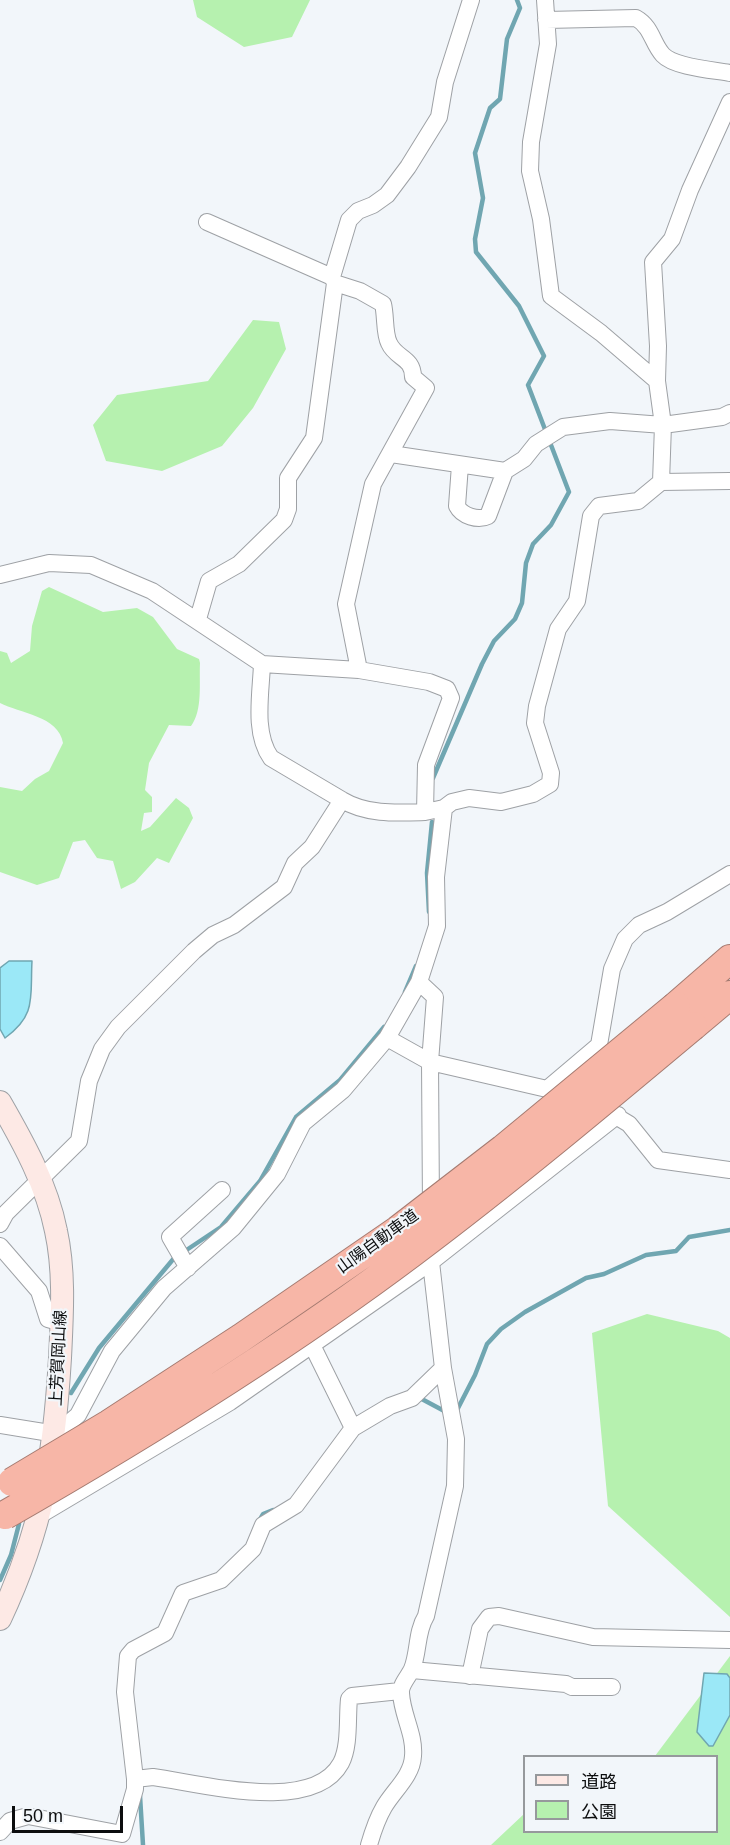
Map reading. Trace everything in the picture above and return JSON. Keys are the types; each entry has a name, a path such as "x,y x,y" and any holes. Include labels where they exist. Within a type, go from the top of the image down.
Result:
{"highway":[{"name":"山陽自動車道","path":"4,1501 122,1448 263,1356 412,1253 527,1163 684,1016 730,959"},
{"name":"山陽自動車道","path":"684,1016 730,995"}],"main road":[{"name":"上芳賀岡山線","path":"0,1102 24,1143 40,1180 56,1230 61,1276 62,1323 56,1434 40,1515 20,1576 0,1619"}],"street":[{"path":"198,619 209,581 239,564 284,520 288,509 288,478 314,438 322,391 334,280 349,220 358,211 373,205 387,195 408,168 439,117 445,82 471,0"},
{"path":"545,0 548,44 531,142 530,171 541,219 551,296 657,381"},
{"path":"546,20 636,18 649,29 663,56 677,64 730,73"},
{"path":"661,482 663,425 657,381 658,346 653,262 672,240 690,190 730,102"},
{"path":"207,222 360,291 383,304 387,318 387,341 395,353 407,358 413,368 413,377 426,388 373,484 346,604 359,670"},
{"path":"460,465 457,506 466,515 484,518 488,516 505,471 524,459 536,444 564,427 610,421 663,425 722,417 730,413"},
{"path":"391,454 505,471"},
{"path":"262,664 260,720 263,748 271,758 357,809 399,813 425,812 444,808 452,802 469,798 501,802 533,794 550,784 551,773 535,723 537,706 558,629 577,601 591,516 599,506 638,501 661,482 730,482"},
{"path":"0,575 49,563 91,564 152,591 198,619 262,664 359,670 429,682 447,689 451,699 426,765 425,812"},
{"path":"0,1224 6,1213 79,1141 88,1081 102,1049 118,1027 194,951 213,935 234,925 284,887 296,863 312,847 342,800"},
{"path":"0,1425 56,1434 78,1415 112,1351 164,1288 233,1228 277,1174 303,1123 343,1090 387,1038 419,982 437,926 436,877 444,808"},
{"path":"547,1089 599,1045 612,969 625,939 639,925 668,912 730,874"},
{"path":"369,1845 375,1823 411,1769 414,1755 410,1727 412,1692 421,1625 426,1616 455,1486 456,1439 443,1368 431,1262 430,1062 435,997 419,982"},
{"path":"387,1038 430,1062 547,1089 618,1115 658,1160 730,1170"},
{"path":"40,1515 230,1402 431,1262 618,1115"},
{"path":"188,1268 170,1237 222,1190"},
{"path":"0,1246 39,1291 48,1319 62,1323"},
{"path":"312,1345 351,1425"},
{"path":"0,1832 10,1821 28,1816 123,1834 135,1789 125,1692 128,1656 133,1650 165,1633 183,1593 218,1582 244,1558 263,1525 296,1505 351,1425 415,1396 443,1368"},
{"path":"470,1676 480,1629 489,1617 499,1616 593,1637 730,1640"},
{"path":"416,1670 566,1684 572,1687 612,1688"},
{"path":"135,1779 153,1777 275,1793 308,1788 333,1774 341,1764 345,1749 349,1699 352,1696 400,1691 416,1670"},
{"path":"400,1691 405,1717 410,1727"}],"green space":[{"path":"193,0 310,0 292,37 244,47 197,17"},
{"path":"253,320 279,322 286,349 253,408 222,446 162,471 106,461 93,425 117,395 208,381"},
{"path":"49,587 103,612 137,608 153,617 177,649 199,659 200,663 200,696 195,720 191,726 169,725 149,763 145,790 152,797 152,812 144,813 141,831 150,827 176,798 189,808 193,818 169,863 157,858 135,882 121,889 113,861 97,858 85,840 73,842 59,878 37,885 0,872 0,787 22,791 35,779 49,771 63,743 60,734 46,721 0,703 0,651 7,653 11,663 30,651 32,626 42,591"},
{"path":"647,1314 718,1331 730,1338 730,1617 608,1506 592,1333"},
{"path":"730,1656 730,1845 491,1845 523,1815 523,1833 718,1833 718,1755 656,1755"}],"water":[{"path":"9,961 32,961 31,995 27,1013 15,1030 5,1038 0,1029 0,968"},
{"path":"704,1673 727,1674 730,1678 730,1715 713,1746 709,1746 697,1732"}],"waterway":[{"path":"433,778 482,664 494,641 515,619 522,603 526,563 533,544 551,525 569,492 528,385 544,356 519,306 476,252 475,239 483,198 475,153 490,108 500,99 507,39 520,8 517,0"},
{"path":"429,912 427,873 432,822"},
{"path":"405,992 416,966"},
{"path":"185,1251 221,1227 260,1181 296,1117 340,1080 384,1027"},
{"path":"456,1412 475,1375 487,1344 501,1329 525,1312 586,1278 604,1274 646,1255 676,1251 689,1237 730,1230"},
{"path":"71,1393 99,1348 175,1257"},
{"path":"418,1397 448,1413"},
{"path":"259,1521 263,1514 273,1510"},
{"path":"0,1580 11,1555 19,1524"},
{"path":"140,1796 143,1845"}]}
